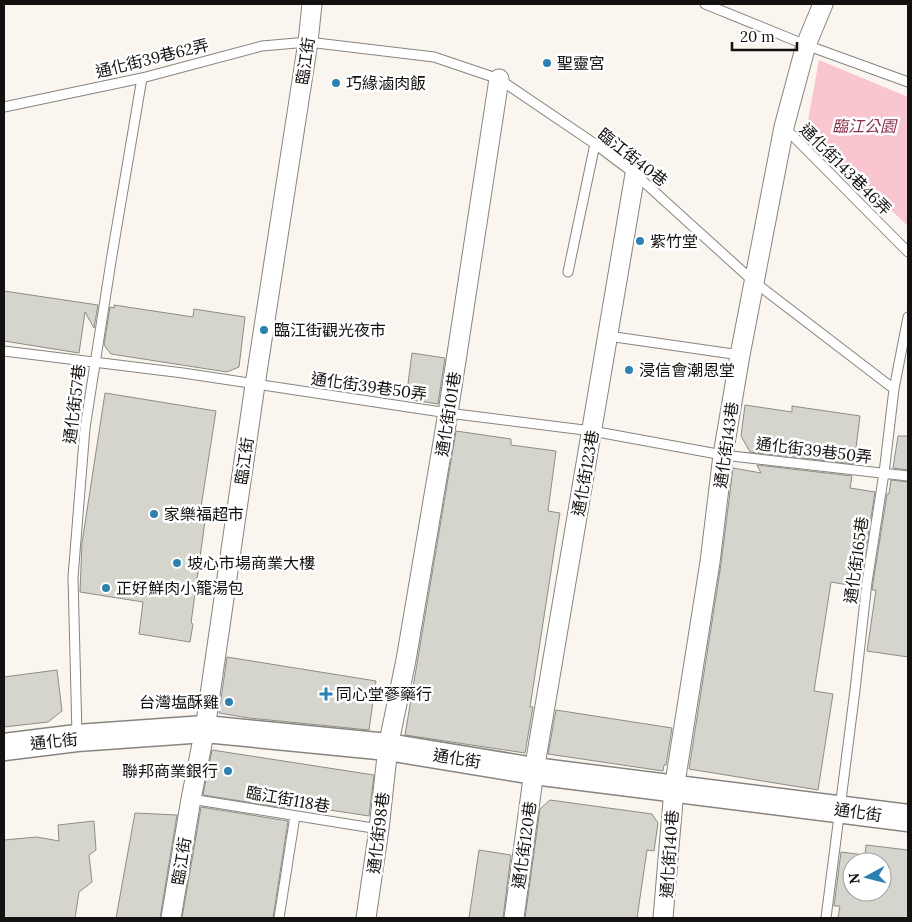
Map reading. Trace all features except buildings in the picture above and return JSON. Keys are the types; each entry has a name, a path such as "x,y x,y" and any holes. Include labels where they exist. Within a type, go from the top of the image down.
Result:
{"street":[{"name":"臨江街","path":"171,918 205,729 255,385 308,42 312,4"},
{"name":"通化街143巷","path":"674,789 710,562 723,454 753,281 784,127 806,45 824,4"},
{"name":"通化街101巷","path":"388,747 406,660 448,413 499,79"},
{"name":"通化街123巷","path":"534,771 635,174"},
{"name":"通化街","path":"4,746 77,738 205,729 388,747 534,771 908,818"},
{"name":"通化街98巷","path":"366,918 379,829 388,747"},
{"name":"通化街120巷","path":"514,918 534,771"},
{"name":"通化街140巷","path":"663,918 674,789"}],"lane":[{"path":"705,4 806,45 908,82"},
{"name":"通化街39巷62弄","path":"4,107 142,78 262,46 308,42"},
{"name":"臨江街40巷","path":"308,42 434,57 499,79 595,144 635,174 753,281 894,389"},
{"name":"通化街57巷","path":"77,738 73,576 86,428 94,363 142,78"},
{"name":"通化街143巷46弄","path":"784,127 908,252"},
{"path":"568,272 595,144"},
{"name":"通化街165巷","path":"826,918 867,582 884,473 894,389 908,316"},
{"path":"608,336 740,355"},
{"name":"通化街39巷50弄","path":"4,350 448,413 592,431 723,454 908,476"},
{"name":"臨江街118巷","path":"191,799 379,829"},
{"path":"279,918 295,816"}],"green space":[{"name":"臨江公園","path":"819,60 908,97 908,226 806,131"}],"place":[{"name":"聖靈宮","path":"547,63"},
{"name":"巧緣滷肉飯","path":"336,83"},
{"name":"紫竹堂","path":"640,241"},
{"name":"臨江街觀光夜市","path":"264,330"},
{"name":"浸信會潮恩堂","path":"629,370"},
{"name":"家樂福超市","path":"154,514"},
{"name":"坡心市場商業大樓","path":"177,563"},
{"name":"正好鮮肉小籠湯包","path":"106,588"},
{"name":"同心堂蔘藥行","path":"326,694"},
{"name":"台灣塩酥雞","path":"229,702"},
{"name":"聯邦商業銀行","path":"228,771"}]}
